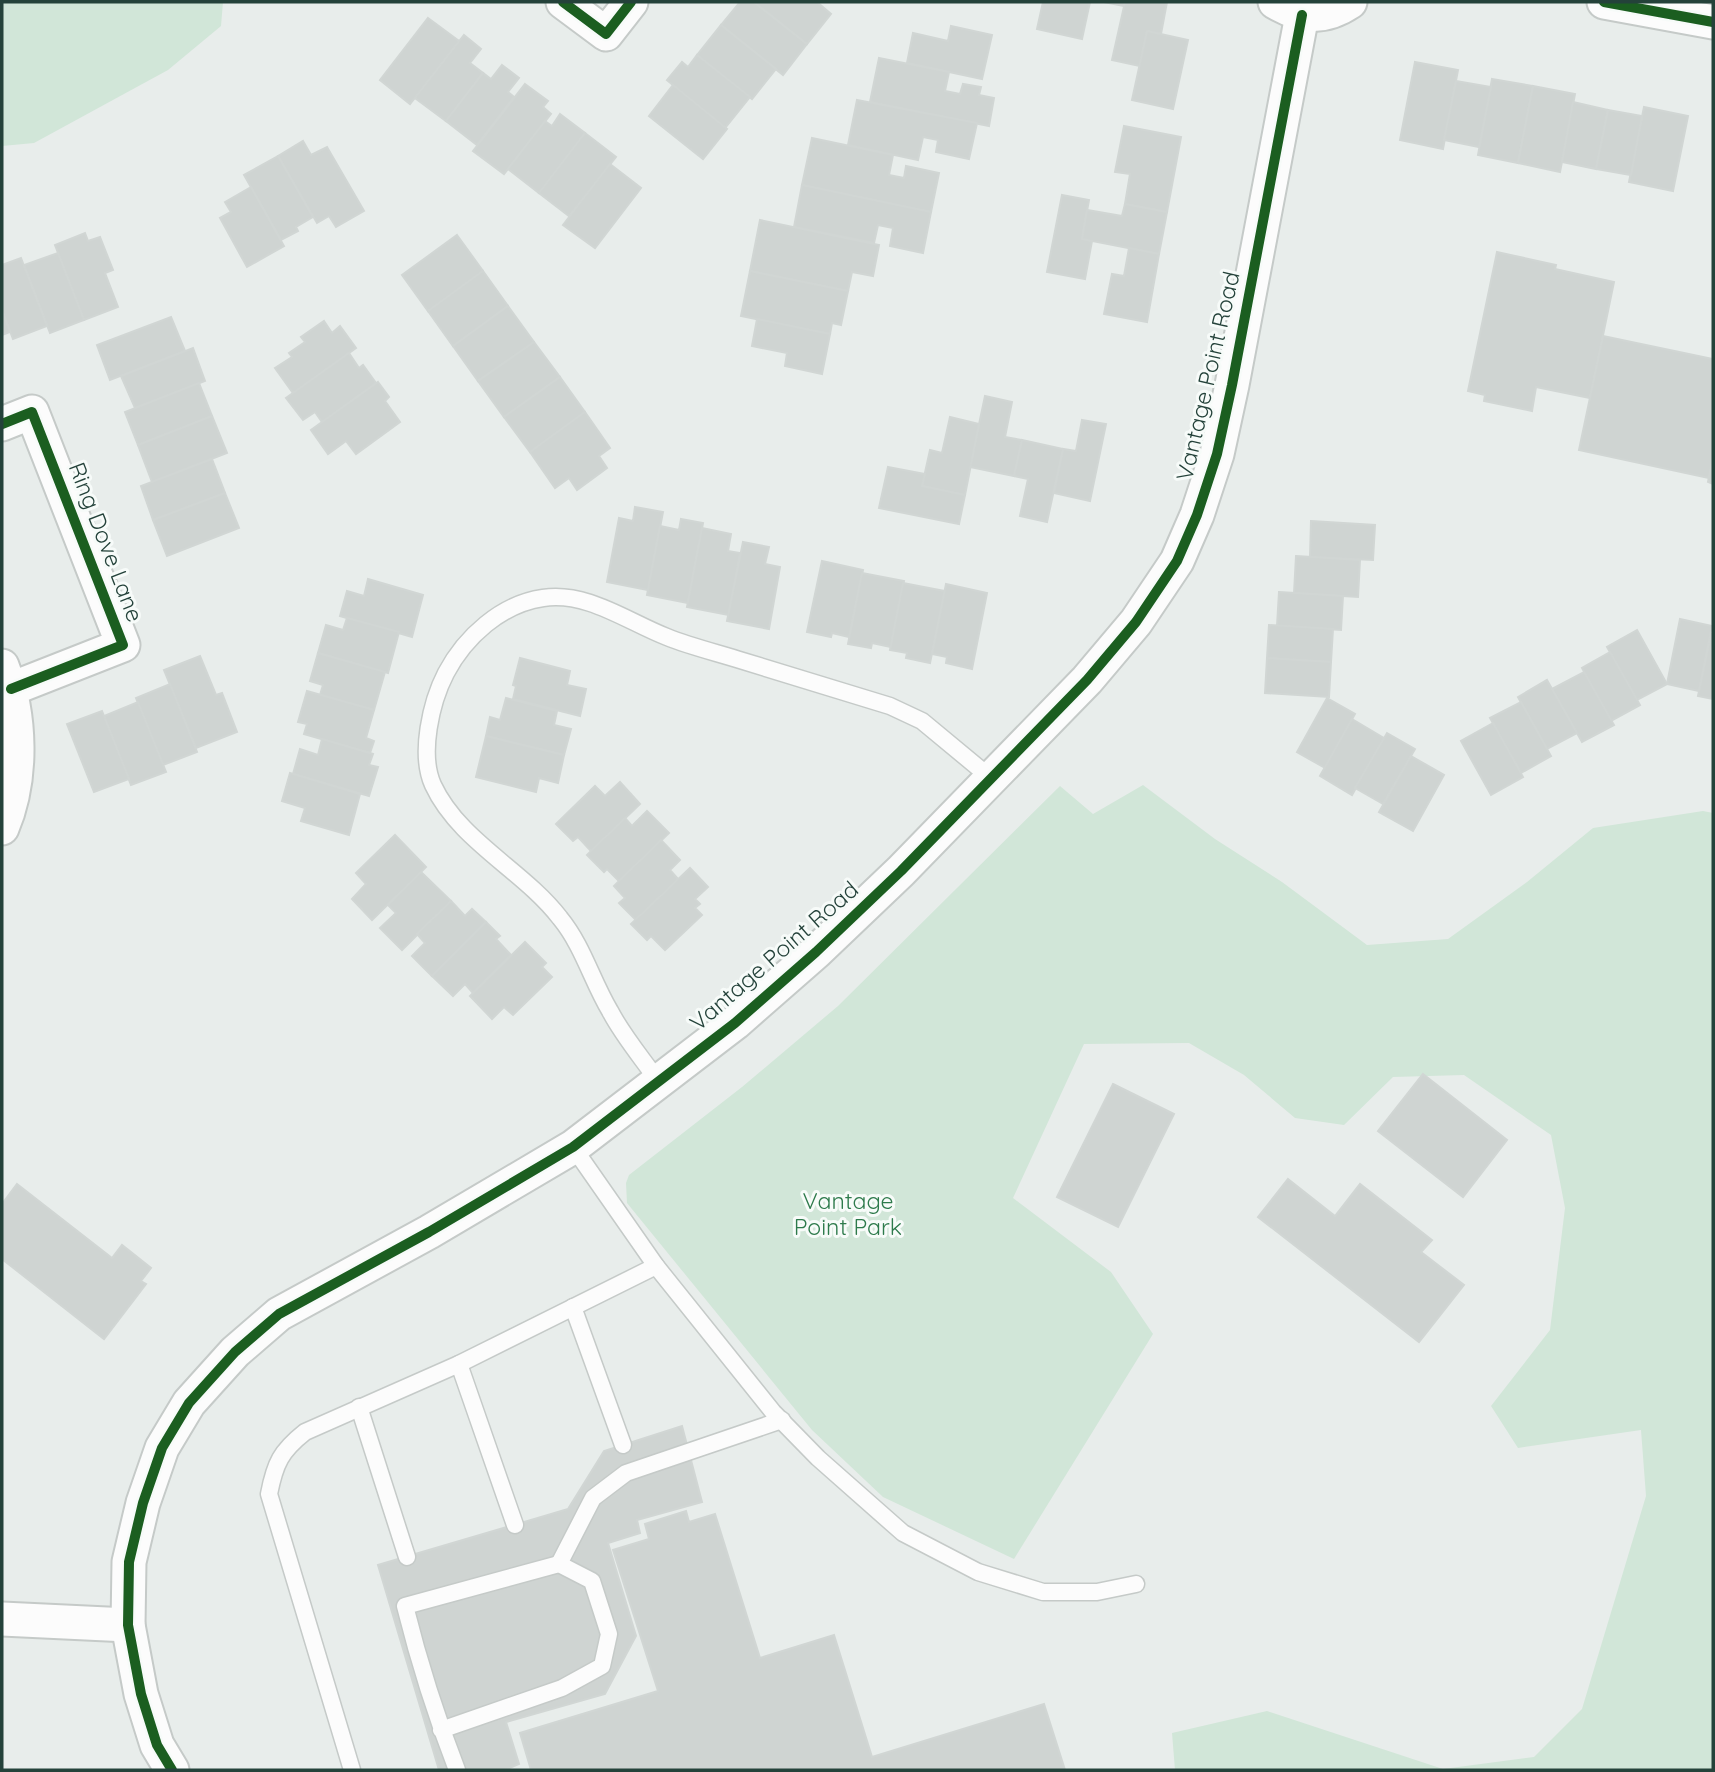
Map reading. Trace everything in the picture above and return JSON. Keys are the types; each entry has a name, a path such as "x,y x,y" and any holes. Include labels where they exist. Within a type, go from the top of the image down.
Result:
{"street":[{"path":"563,2 606,34 631,2"},
{"path":"1289,8 1330,13 1350,2"},
{"path":"1604,2 1664,7 1713,22"},
{"name":"Vantage Point Road","path":"172,1770 157,1745 141,1693 128,1625 129,1562 143,1503 162,1448 190,1403 235,1352 279,1314 429,1232 573,1147 735,1023 816,952 901,871 1087,680 1136,622 1177,561 1197,515 1217,454 1232,386 1289,8"},
{"name":"Ring Dove Lane","path":"2,424 32,412 123,645 6,677 15,729 16,775 2,828"},
{"path":"2,1619 128,1625"}],"lane":[{"path":"658,1081 610,1012 578,944 563,920 545,899 461,826 439,798 431,781 425,741 442,680 457,652 476,634 502,612 543,598 581,600 668,637 890,706 922,721 992,779"},
{"path":"573,1147 656,1266 782,1420 828,1468 903,1533 978,1572 1043,1592 1097,1592 1136,1584"},
{"path":"352,1770 270,1494 274,1470 285,1448 305,1432 459,1364 656,1266"},
{"path":"573,1307 623,1445"},
{"path":"459,1364 515,1525"},
{"path":"359,1407 407,1557"},
{"path":"559,1564 593,1498 626,1473 782,1420"},
{"path":"441,1730 562,1688 602,1666 609,1634 592,1581 559,1564 405,1606 421,1669 441,1730 457,1770"}],"green space":[{"path":"2,2 223,2 221,26 168,70 34,143 2,146"},
{"name":"Vantage Point Park","path":"1143,785 1367,945 1448,939 1527,882 1593,828 1703,811 1713,813 1713,1770 1175,1770 1172,1733 1267,1711 1443,1769 1534,1757 1582,1709 1646,1496 1641,1430 1518,1448 1491,1406 1550,1330 1565,1208 1551,1135 1464,1075 1393,1077 1344,1125 1295,1118 1244,1075 1189,1043 1084,1044 1013,1198 1111,1272 1153,1334 1014,1559 883,1497 812,1430 627,1203 626,1183 629,1175 742,1087 838,1006 1060,786 1093,814"}],"building":[{"path":"740,2 754,2 807,44 783,75 721,25"},
{"path":"754,2 817,2 831,14 807,44"},
{"path":"1043,2 1090,2 1082,39 1037,29"},
{"path":"1104,2 1125,2 1124,6"},
{"path":"1125,2 1167,2 1161,34 1147,31 1140,66 1112,60"},
{"path":"428,18 459,41 410,104 380,80"},
{"path":"721,25 776,69 752,99 697,55"},
{"path":"951,26 992,35 982,79 907,63 913,33 948,41"},
{"path":"1147,31 1188,40 1173,109 1132,100"},
{"path":"464,35 481,49 470,63 483,73 446,121 415,98"},
{"path":"697,55 750,97 725,128 667,80 682,62 688,67"},
{"path":"879,58 949,72 945,91 960,94 963,84 981,87 979,95 994,98 989,126 870,102"},
{"path":"1415,62 1458,70 1443,149 1400,140"},
{"path":"502,65 519,78 508,92 514,97 477,145 446,121 483,73 491,79"},
{"path":"1492,79 1533,86 1518,163 1478,155"},
{"path":"1456,81 1491,87 1479,147 1444,140"},
{"path":"525,84 548,101 543,107 551,114 504,174 473,151"},
{"path":"673,85 727,129 703,159 649,116"},
{"path":"1533,86 1575,94 1560,172 1518,163"},
{"path":"857,100 977,123 969,159 936,152 938,140 923,137 918,160 848,145"},
{"path":"1573,102 1608,110 1596,169 1562,162"},
{"path":"1644,107 1688,116 1673,191 1629,182"},
{"path":"1608,110 1642,116 1631,175 1596,169"},
{"path":"560,114 585,133 539,193 508,169 545,121 552,126"},
{"path":"1124,126 1181,137 1167,212 1125,204 1130,174 1115,172"},
{"path":"585,133 616,157 569,216 539,193"},
{"path":"812,138 893,155 889,175 904,178 906,166 939,173 931,212 802,185"},
{"path":"303,141 311,155 327,147 364,211 336,227 329,216 317,223 278,156"},
{"path":"278,156 313,217 296,227 298,231 281,240 244,175"},
{"path":"610,164 641,188 595,248 563,225"},
{"path":"802,185 931,212 923,253 890,246 893,228 878,225 874,243 794,227"},
{"path":"251,187 284,246 247,267 220,218 231,212 225,202"},
{"path":"1062,195 1089,200 1082,239 1092,241 1085,279 1047,272"},
{"path":"1125,204 1167,212 1159,254 1082,239 1087,210 1122,216"},
{"path":"760,220 879,245 873,276 852,272 848,291 750,271"},
{"path":"85,233 88,241 100,237 113,270 105,273 118,307 84,320 55,245"},
{"path":"457,235 483,271 428,311 402,275"},
{"path":"1129,248 1159,254 1147,322 1104,314 1112,274 1124,276"},
{"path":"1497,252 1614,282 1590,398 1536,387 1532,411 1484,401 1485,395 1468,391"},
{"path":"58,253 84,320 50,333 24,265"},
{"path":"21,258 47,326 13,339 2,310 2,265"},
{"path":"483,271 508,306 453,346 428,311"},
{"path":"750,271 848,291 841,325 832,323 830,334 741,316"},
{"path":"508,306 534,342 478,381 453,346"},
{"path":"2,310 10,332 2,335"},
{"path":"171,317 185,351 110,380 97,345"},
{"path":"757,319 830,334 822,374 785,366 787,353 752,346"},
{"path":"324,321 332,333 340,326 356,348 293,393 275,368 292,357 289,353 305,342 301,337"},
{"path":"1603,336 1713,359 1713,457 1709,478 1579,450"},
{"path":"534,342 560,377 504,417 478,381"},
{"path":"193,348 205,381 135,408 121,376"},
{"path":"349,353 359,368 363,365 376,383 322,422 315,412 303,420 286,398"},
{"path":"560,377 585,412 530,452 504,417"},
{"path":"378,382 389,397 385,401 400,422 356,454 346,441 328,454 311,430"},
{"path":"199,383 212,416 138,445 125,412"},
{"path":"985,396 1012,402 1005,437 1022,440 1014,476 970,467"},
{"path":"585,412 610,448 599,456 607,468 577,490 569,478 555,488 530,452"},
{"path":"212,416 227,453 152,482 138,445"},
{"path":"950,417 979,424 965,495 922,486 930,450 942,453"},
{"path":"1082,420 1106,424 1090,501 1054,493 1063,449 1076,451"},
{"path":"1022,440 1063,449 1047,522 1020,516 1028,479 1014,476"},
{"path":"1713,457 1713,484 1708,482"},
{"path":"212,459 225,493 153,520 141,486"},
{"path":"888,467 925,474 922,486 965,495 959,524 879,508"},
{"path":"225,493 239,528 167,556 153,520"},
{"path":"635,507 663,512 648,590 607,582 619,518 633,521"},
{"path":"681,519 703,523 688,603 647,595 660,526 679,530"},
{"path":"1311,521 1375,525 1373,560 1310,557"},
{"path":"702,528 731,534 728,551 740,553 729,615 687,607"},
{"path":"743,542 769,547 765,564 780,567 769,629 727,621"},
{"path":"1296,556 1360,560 1358,597 1294,593"},
{"path":"822,561 863,570 849,637 832,633 831,637 807,632"},
{"path":"862,573 904,581 891,647 872,643 871,648 848,644"},
{"path":"368,579 423,595 412,637 340,616 347,591 364,596"},
{"path":"903,583 945,591 930,663 906,658 907,653 890,650"},
{"path":"946,584 987,593 972,669 946,663 947,657 932,654"},
{"path":"1279,592 1343,596 1341,630 1277,626"},
{"path":"347,618 399,632 388,673 318,653 326,625 343,630"},
{"path":"1680,619 1712,626 1699,691 1667,684"},
{"path":"1269,625 1333,629 1331,662 1267,658"},
{"path":"1637,630 1667,684 1637,700 1607,647"},
{"path":"1711,634 1713,635 1713,699 1698,696"},
{"path":"1610,652 1640,705 1611,721 1582,668"},
{"path":"318,653 385,672 374,710 320,695 323,685 310,681"},
{"path":"200,656 216,695 222,693 237,732 196,748 164,670"},
{"path":"520,658 570,671 567,685 586,689 580,716 513,699 516,686 513,685"},
{"path":"1267,658 1331,662 1329,697 1265,693"},
{"path":"1584,672 1614,725 1582,742 1552,689"},
{"path":"1547,680 1577,733 1547,749 1518,697"},
{"path":"170,684 197,752 163,765 136,698"},
{"path":"307,691 374,710 366,738 374,741 370,753 304,734 307,724 298,722"},
{"path":"506,698 557,711 554,725 571,729 564,755 486,736 490,717 500,720"},
{"path":"1327,698 1355,714 1325,768 1297,752"},
{"path":"138,702 166,772 131,785 104,716"},
{"path":"1521,702 1551,756 1521,773 1490,718"},
{"path":"102,711 129,779 94,792 67,724"},
{"path":"1352,719 1384,738 1352,795 1320,776"},
{"path":"1493,723 1523,777 1491,795 1461,741"},
{"path":"1387,733 1415,749 1383,804 1355,788"},
{"path":"486,736 564,755 558,783 539,778 536,792 476,777"},
{"path":"322,739 373,754 369,765 378,767 369,796 293,774 300,749 318,755"},
{"path":"1411,756 1444,775 1413,831 1379,812"},
{"path":"290,773 360,794 349,835 301,821 305,808 282,801"},
{"path":"620,782 640,804 591,851 578,837 573,841 556,824 595,786 605,796"},
{"path":"647,811 669,833 619,881 607,869 604,872 587,855 625,818 632,826"},
{"path":"395,835 426,867 372,920 352,899 366,884 356,873"},
{"path":"661,840 680,860 670,870 678,879 636,920 619,903 625,898 614,886"},
{"path":"690,868 708,887 695,899 700,904 695,908 702,915 665,950 651,936 647,940 631,924"},
{"path":"421,872 451,901 402,950 380,928 396,913 388,905"},
{"path":"451,901 465,916 472,909 486,922 432,976 412,956 425,943 417,934"},
{"path":"486,922 500,936 496,939 511,955 473,993 465,984 453,996 432,976"},
{"path":"525,942 546,963 542,967 552,977 513,1015 504,1007 492,1019 470,996"},
{"path":"1423,1074 1507,1140 1463,1197 1378,1131"},
{"path":"1113,1084 1174,1114 1118,1227 1057,1197"},
{"path":"1288,1179 1335,1216 1360,1184 1432,1240 1421,1252 1464,1285 1419,1342 1258,1217"},
{"path":"17,1184 112,1258 122,1245 151,1268 141,1281 146,1284 104,1339 2,1259 2,1204"},
{"path":"682,1426 702,1502 637,1520 640,1533 608,1543 636,1636 605,1694 506,1722 519,1764 505,1770 439,1770 378,1565 568,1509 604,1451"},
{"path":"686,1511 689,1522 715,1514 760,1658 834,1635 872,1757 1044,1704 1065,1770 531,1770 520,1733 658,1691 613,1550 649,1539 645,1524"}],"cycle path":[{"path":"563,2 606,34 631,2"},
{"path":"1604,2 1713,22"},
{"path":"172,1770 157,1745 141,1694 128,1625 129,1562 143,1503 162,1448 189,1403 235,1352 279,1314 429,1232 573,1147 735,1023 816,952 901,871 1087,680 1136,622 1177,561 1197,515 1217,454 1302,15"},
{"path":"2,424 32,412 123,645 11,689"}]}
